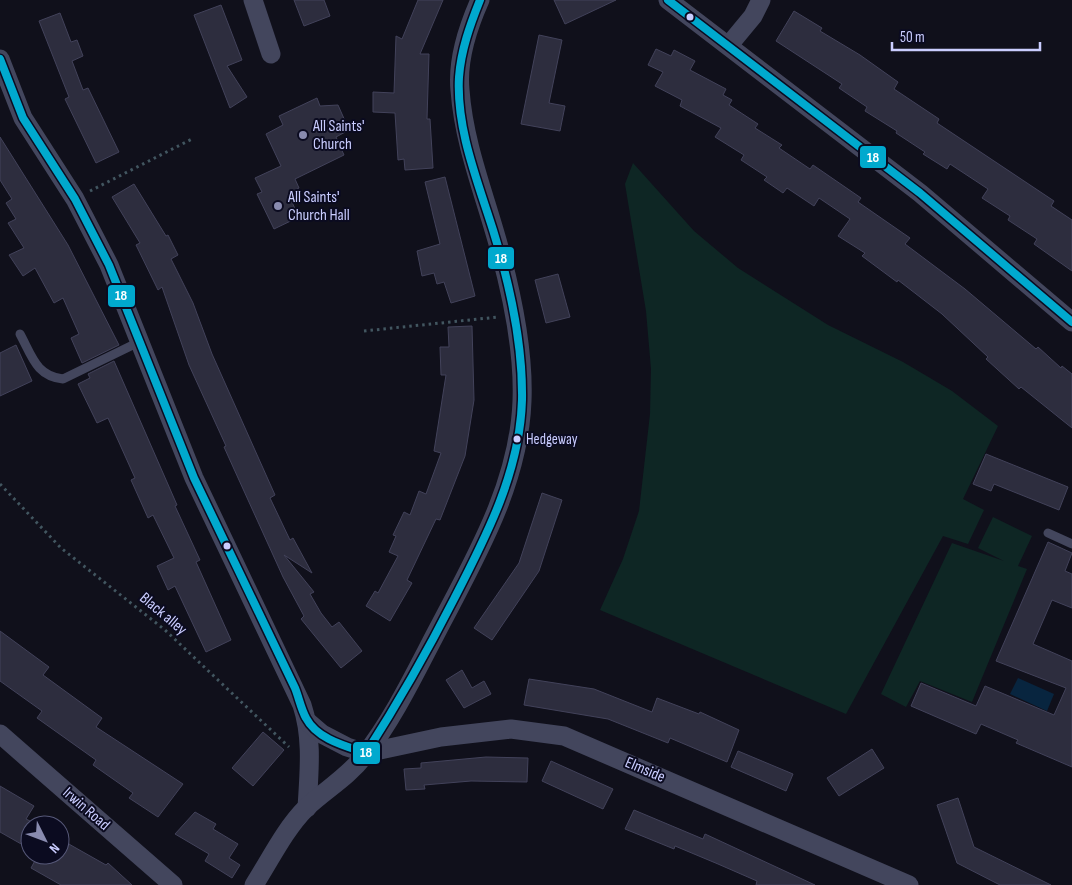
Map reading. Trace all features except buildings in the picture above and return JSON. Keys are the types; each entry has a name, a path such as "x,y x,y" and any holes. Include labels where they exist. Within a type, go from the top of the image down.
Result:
{"street":[{"path":"253,0 271,54"},
{"path":"254,885 293,824 306,808 354,769 366,753 412,678 478,554 514,462 522,401 516,315 500,250 465,129 460,89 465,40 480,0"},
{"path":"669,0 920,193 1072,322"},
{"path":"729,45 753,16 761,0"},
{"path":"0,59 23,118 75,198 109,265 194,478 295,688 308,722 310,763 306,808"},
{"path":"308,722 322,734 347,747 366,753"},
{"name":"Elmside","path":"366,753 441,737 511,729 564,736 909,885"},
{"name":"Irwin Road","path":"0,734 173,885"}],"lane":[{"path":"20,334 39,370 49,378 63,379 140,342"},
{"path":"1048,533 1072,544"}],"path":[{"path":"75,198 192,140"},
{"path":"364,331 516,315"},
{"name":"Black alley","path":"0,484 61,548 165,630 291,748 310,763"}],"green space":[{"path":"633,163 694,231 738,268 828,325 903,362 952,391 998,426 963,499 984,510 968,544 943,536 846,714 600,610 623,559 639,511 650,414 651,369 646,311 625,184"},
{"path":"993,517 1032,536 1018,566 1027,569 972,702 920,681 906,707 881,694 952,543 1004,561 978,548"}],"water":[{"path":"1018,678 1054,694 1047,711 1010,694"}],"transit line":[{"name":"18","path":"0,59 23,118 75,199 109,265 194,478 295,688 306,718 317,731 332,741 366,753 423,658 478,552 508,478 520,427 522,378 518,335 499,251 464,136 459,97 459,77 464,47 480,0"},
{"name":"18","path":"668,0 920,193 1072,322"}],"place":[{"name":"All Saints' Church","path":"303,135"},
{"name":"All Saints' Church Hall","path":"278,206"},
{"name":"Hedgeway","path":"517,439"}]}
